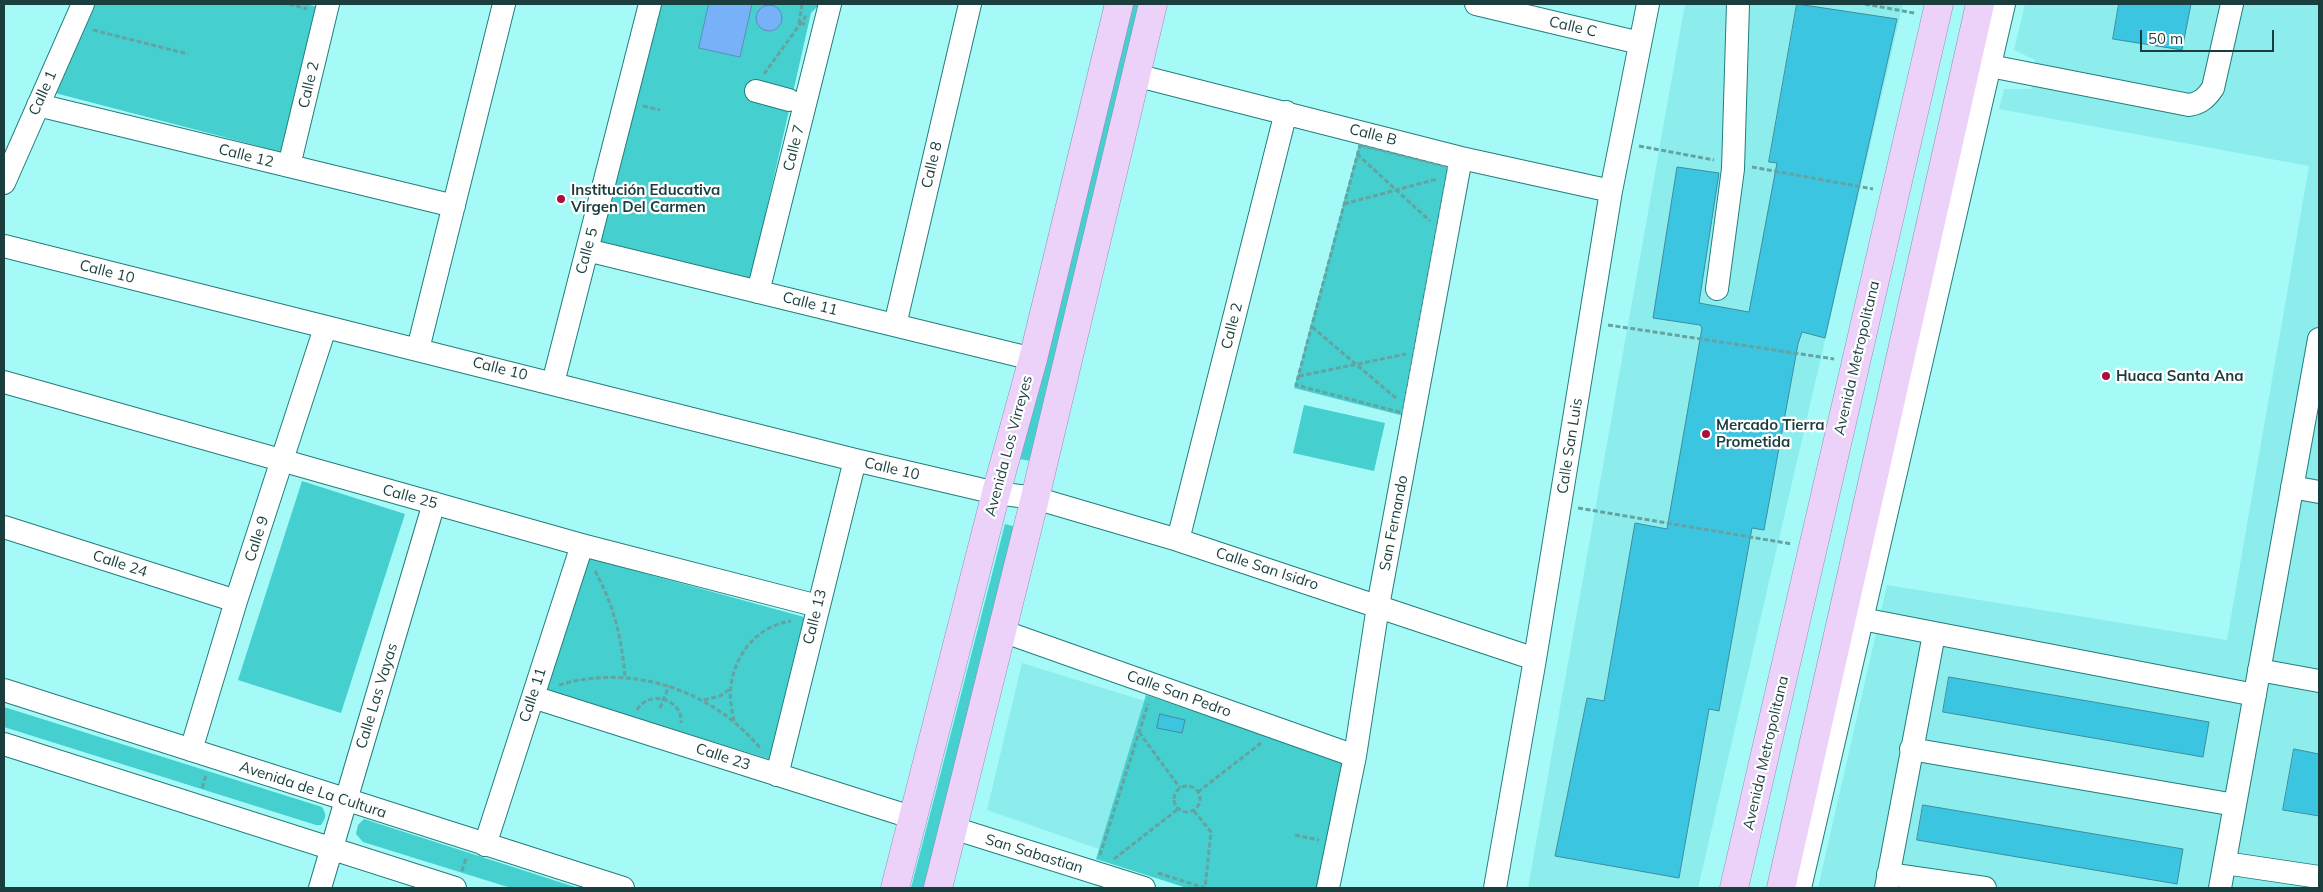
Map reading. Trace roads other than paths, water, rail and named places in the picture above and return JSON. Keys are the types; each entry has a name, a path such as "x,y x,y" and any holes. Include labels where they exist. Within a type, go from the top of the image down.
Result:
{"main road":[{"name":"Avenida Los Virreyes","path":"895,888 996,493 1033,359 1119,4"},
{"path":"938,888 1035,498 1153,4"},
{"path":"1781,888 1980,4"},
{"name":"Avenida Metropolitana","path":"1734,888 1938,10"}],"street":[{"name":"Calle 1","path":"4,183 83,4"},
{"path":"418,349 504,4"},
{"name":"Calle 5","path":"554,383 650,4"},
{"name":"Calle 8","path":"895,325 970,4"},
{"name":"Calle C","path":"1476,4 1640,43"},
{"name":"Calle San Luis","path":"1496,888 1561,504 1611,192 1648,4"},
{"path":"1717,289 1733,164 1738,4"},
{"path":"1800,888 2004,4"},
{"path":"1990,66 2189,105 2199,103 2213,88 2232,4"},
{"name":"Calle 2","path":"289,166 320,7"},
{"name":"Calle 7","path":"758,292 820,7"},
{"name":"Calle B","path":"1135,75 1462,158 1611,192"},
{"path":"756,91 789,100"},
{"name":"Calle 12","path":"38,105 454,206"},
{"name":"Calle 2","path":"1178,540 1286,112"},
{"name":"San Fernando","path":"1328,888 1355,756 1409,410 1462,158"},
{"name":"Calle 10","path":"4,246 855,460 996,493"},
{"name":"Calle 11","path":"587,250 1033,359"},
{"name":"Calle 9","path":"201,754 236,601 325,328"},
{"path":"2220,888 2319,339"},
{"name":"Calle 25","path":"4,382 282,462 582,545 818,606"},
{"name":"Calle 13","path":"777,775 855,460"},
{"path":"2292,487 2319,492"},
{"name":"Calle San Isidro","path":"996,493 1035,498 1178,540 1535,659"},
{"name":"Calle Las Vayas","path":"320,888 434,503"},
{"name":"Calle 24","path":"4,527 236,601"},
{"name":"Calle 11","path":"478,842 533,696 582,545"},
{"path":"1862,620 2255,695"},
{"name":"Calle San Pedro","path":"1002,631 1355,756"},
{"path":"1934,634 1887,881 1985,888"},
{"path":"2259,670 2319,681"},
{"name":"Avenida de La Cultura","path":"4,690 623,888"},
{"name":"Calle 23","path":"533,696 914,818"},
{"path":"4,744 332,849 458,880"},
{"path":"1911,749 2235,805"},
{"name":"San Sabastian","path":"953,828 1144,888"},
{"path":"2225,862 2319,878"}],"place":[{"name":"Institución Educativa Virgen Del Carmen","path":"561,199"},
{"name":"Huaca Santa Ana","path":"2106,376"},
{"name":"Mercado Tierra Prometida","path":"1706,434"}]}
